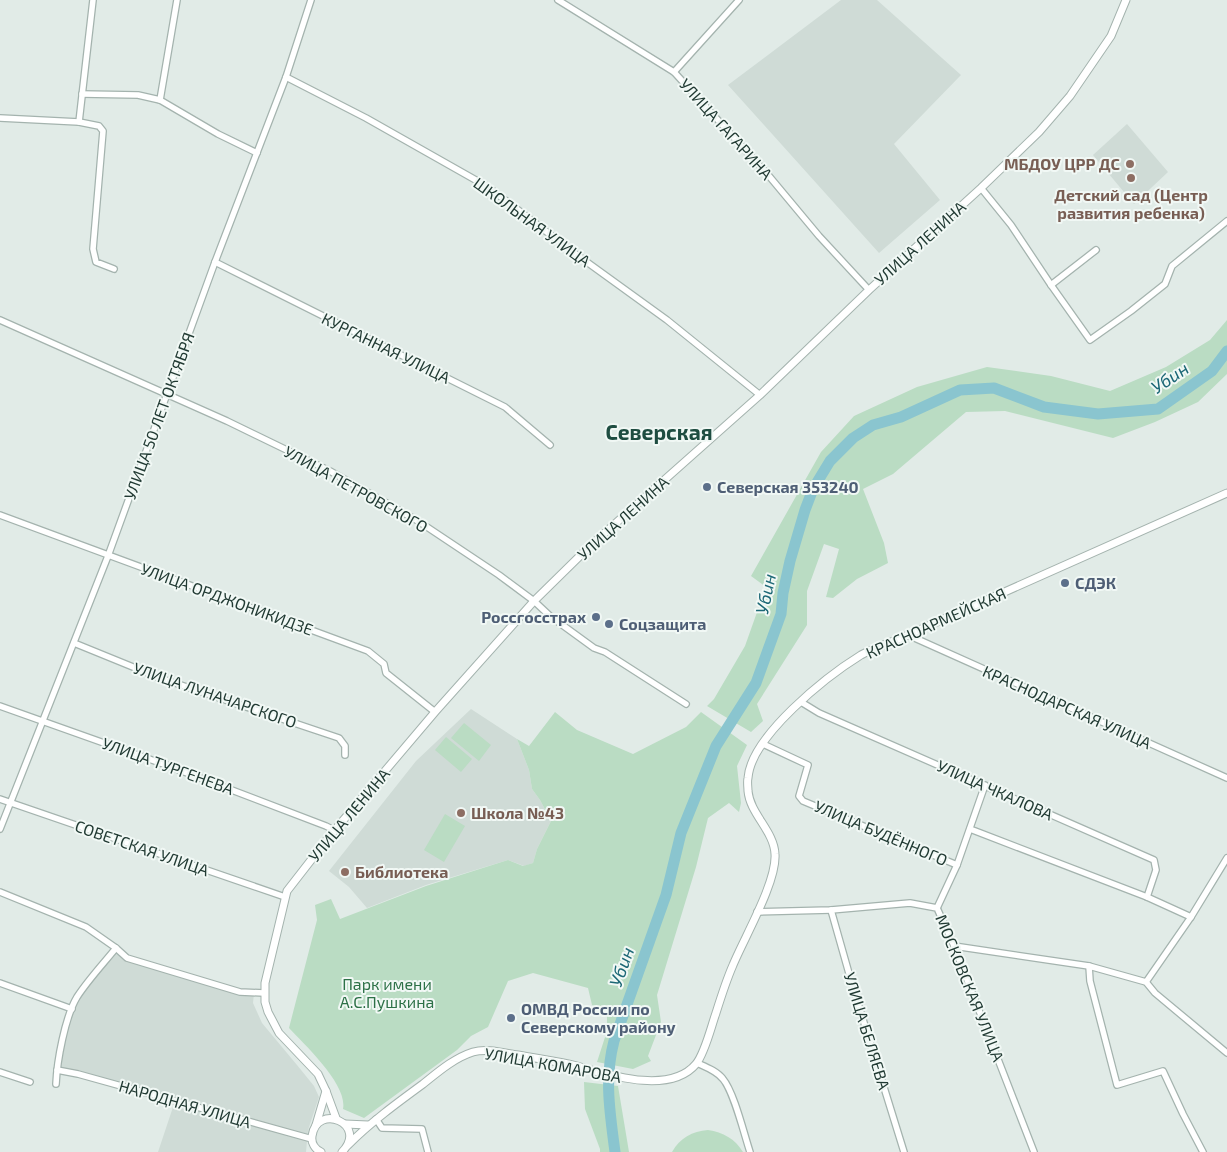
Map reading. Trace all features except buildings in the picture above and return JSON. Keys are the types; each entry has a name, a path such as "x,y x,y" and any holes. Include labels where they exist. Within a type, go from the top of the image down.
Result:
{"street":[{"path":"79,122 93,0"},
{"path":"160,100 177,0"},
{"name":"УЛИЦА 50 ЛЕТ ОКТЯБРЯ","path":"0,829 108,556 286,77 312,0"},
{"name":"УЛИЦА ГАГАРИНА","path":"558,0 674,72 869,290"},
{"path":"674,72 739,0"},
{"name":"УЛИЦА ЛЕНИНА","path":"336,1118 318,1074 279,1032 268,1012 264,993 269,962 285,897 294,881 334,830 534,600 590,546 760,395 869,290 981,188 1039,132 1070,96 1111,36 1126,0"},
{"name":"ШКОЛЬНАЯ УЛИЦА","path":"286,77 366,118 488,187 667,320 760,395"},
{"path":"82,94 138,95 160,100 218,134 257,153"},
{"path":"0,118 79,122 100,126 103,131 93,249 96,262 114,270"},
{"path":"981,188 1011,224 1090,340 1132,311 1165,284 1172,266 1227,220"},
{"path":"1051,285 1096,250"},
{"name":"КУРГАННАЯ УЛИЦА","path":"216,262 505,407 550,445"},
{"name":"УЛИЦА ПЕТРОВСКОГО","path":"0,320 227,421 346,480 418,521 500,575 534,600 550,616 594,648 605,652 686,704"},
{"name":"КРАСНОАРМЕЙСКАЯ","path":"697,1063 732,967 774,870 775,854 772,842 748,794 748,776 756,755 770,734 821,684 863,654 1227,493"},
{"name":"УЛИЦА ОРДЖОНИКИДЗЕ","path":"0,516 368,651 384,664 386,673 435,712"},
{"name":"КРАСНОДАРСКАЯ УЛИЦА","path":"908,635 1227,778"},
{"name":"УЛИЦА ЛУНАЧАРСКОГО","path":"74,643 160,678 339,738 345,746 345,754"},
{"name":"УЛИЦА ЧКАЛОВА","path":"801,702 819,713 1154,860 1156,870 1147,896"},
{"name":"УЛИЦА ТУРГЕНЕВА","path":"0,706 166,764 334,830"},
{"name":"УЛИЦА БУДЁННОГО","path":"763,744 808,765 799,796 803,801 957,865"},
{"path":"937,908 957,865 985,785"},
{"name":"СОВЕТСКАЯ УЛИЦА","path":"0,799 285,897"},
{"path":"970,829 1147,896 1191,917"},
{"path":"1146,982 1191,917 1227,858"},
{"path":"0,892 86,927 127,958 240,992 264,993"},
{"name":"МОСКОВСКАЯ УЛИЦА","path":"757,912 831,910 910,904 937,908 954,946 1034,1152"},
{"name":"УЛИЦА БЕЛЯЕВА","path":"831,910 904,1152"},
{"path":"954,946 1089,966 1146,982 1156,993 1227,1053"},
{"path":"56,1084 57,1070 72,1009 78,997 116,948"},
{"path":"1089,966 1090,981 1117,1085 1163,1071 1203,1152"},
{"path":"0,983 72,1009"},
{"name":"УЛИЦА КОМАРОВА","path":"348,1145 376,1119 455,1060 474,1051 487,1050 506,1053 576,1066 634,1080 660,1080 680,1076 697,1063"},
{"path":"697,1063 715,1071 723,1078 729,1090 750,1152"},
{"name":"НАРОДНАЯ УЛИЦА","path":"57,1070 86,1076 312,1141"},
{"path":"0,1072 30,1082"},
{"path":"311,1152 312,1135 326,1091"},
{"path":"316,1125 323,1120 336,1118 346,1124 368,1126"},
{"path":"376,1119 382,1128 422,1129 428,1152"},
{"path":"342,1152 348,1145 350,1134 346,1124"},
{"path":"312,1141 321,1152"}],"shaded area":[{"path":"841,0 877,0 961,75 894,144 940,200 879,253 728,85"},
{"name":"МБДОУ ЦРР ДС","path":"1127,124 1168,172 1134,204 1093,155"},
{"name":"Школа №43","path":"471,709 517,739 529,770 532,789 551,821 537,849 533,863 524,866 508,860 426,885 367,908 349,887 329,871 416,761"},
{"path":"116,948 127,958 254,993 253,1003 262,1023 314,1086 319,1097 308,1130 306,1152 158,1152 175,1101 57,1070 68,1020 78,997"}],"green space":[{"path":"1227,320 1227,374 1198,402 1155,422 1113,438 1005,411 966,412 893,474 863,489 884,543 888,563 857,579 833,598 826,597 839,549 824,544 807,591 807,625 757,704 763,721 751,732 707,706 714,699 745,646 766,587 751,576 821,452 854,416 917,387 987,367 1051,376 1110,391 1166,367 1210,340"},
{"name":"Парк имени А.С.Пушкина","path":"555,712 577,730 633,754 686,727 701,712 747,745 737,766 741,803 739,812 729,803 708,818 696,867 657,995 661,1022 648,1056 651,1061 633,1069 597,1062 607,1031 607,1016 592,1005 588,988 533,973 508,981 488,1027 471,1036 457,1050 364,1118 343,1109 343,1099 332,1077 289,1028 317,920 315,905 331,899 340,919 426,886 508,860 523,866 533,863 537,849 551,821 532,789 529,770 517,739 529,746"},
{"path":"464,723 491,745 479,761 451,738"},
{"path":"446,737 472,759 461,772 435,750"},
{"path":"445,814 465,826 444,862 424,850"},
{"path":"584,1082 618,1086 629,1152 600,1152 585,1109"},
{"path":"708,1130 719,1132 728,1137 743,1152 672,1152 687,1136"}],"waterway":[{"name":"Убин","path":"615,1152 609,1083 609,1069 614,1041 666,895 681,833 716,746 756,683 781,614 783,593 790,561 805,510 813,489 830,461 853,438 873,425 901,417 960,390 994,388 1044,407 1098,414 1158,409 1212,371 1227,351"}],"place":[{"name":"МБДОУ ЦРР ДС","path":"1130,164"},
{"name":"Детский сад (Центр развития ребенка)","path":"1131,178"},
{"name":"Северская 353240","path":"707,487"},
{"name":"СДЭК","path":"1065,583"},
{"name":"Россгосстрах","path":"596,617"},
{"name":"Соцзащита","path":"609,624"},
{"name":"Школа №43","path":"461,813"},
{"name":"Библиотека","path":"345,872"},
{"name":"ОМВД России по Северскому району","path":"511,1018"}],"district":[{"name":"Северская","path":"659,433"}]}
